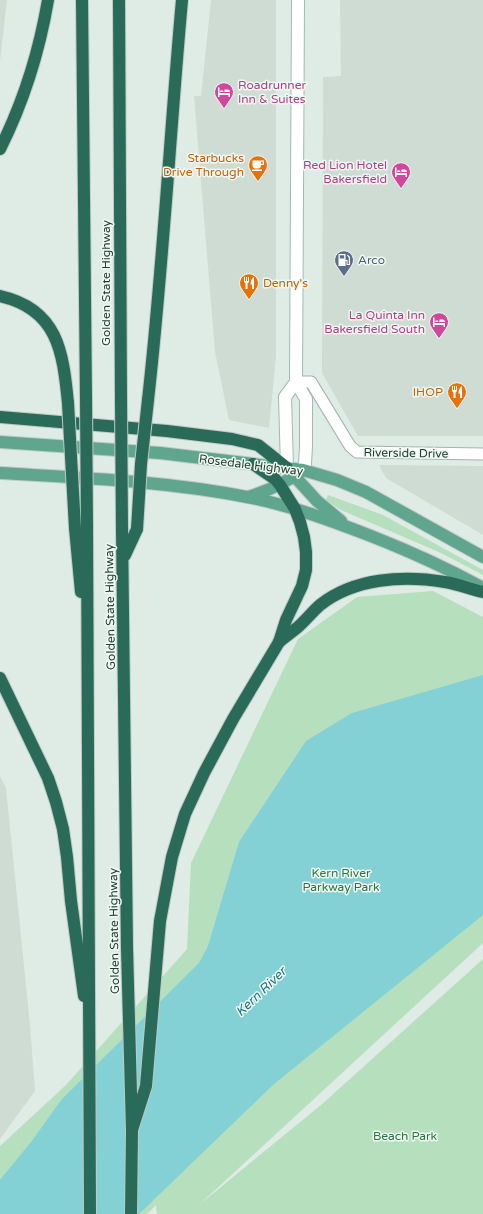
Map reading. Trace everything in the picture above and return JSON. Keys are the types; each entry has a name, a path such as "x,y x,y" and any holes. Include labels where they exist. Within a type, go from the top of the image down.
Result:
{"highway":[{"path":"0,149 25,90 35,60 48,0"},
{"name":"Golden State Highway","path":"82,0 88,676 90,1214"},
{"name":"Golden State Highway","path":"119,0 122,529 124,558 128,948 132,1130 131,1214"},
{"path":"124,558 138,529 141,464 156,333 175,72 182,0"},
{"path":"0,296 13,299 26,305 37,313 51,329 61,354 65,371 75,528 88,676"},
{"path":"0,417 167,431 232,439 258,445 295,472"},
{"path":"132,1130 146,1086 160,921 172,857 185,814 211,759 279,642 286,620 302,586 306,570 304,537 295,509 280,485 267,472 253,464"},
{"path":"279,642 298,627 320,606 345,590 361,585 382,580 422,579 447,582 483,592"},
{"path":"0,678 48,778 63,829 68,857 71,901 81,979 90,1030"}],"main road":[{"path":"247,497 280,485 295,472 306,446 306,398 296,382 298,0"},
{"path":"296,382 285,397 295,472 317,501 352,529"},
{"name":"Rosedale Highway","path":"0,442 160,453 253,464 337,480 366,492 483,557"},
{"path":"0,473 158,483 247,497 295,509 352,529 403,549 483,588"}],"street":[{"name":"Riverside Drive","path":"296,382 311,382 350,446 357,452 483,454"}],"shaded area":[{"path":"0,0 7,0 0,61"},
{"path":"211,0 276,0 276,356 269,428 229,420 215,352 194,96 201,96"},
{"path":"340,0 483,0 483,436 358,436 322,373 323,77 341,76"},
{"path":"379,465 483,466 483,535 386,478"},
{"path":"0,776 6,788 30,1025 35,1091 0,1139"}],"green space":[{"path":"328,495 383,515 483,570 483,575 441,553 341,510 326,500"},
{"name":"Kern River Parkway Park","path":"433,591 483,617 483,943 200,1204 321,1105 483,959 483,1214 157,1214 156,1205 147,1214 0,1214 0,1146 66,1085 187,949 191,863 298,639 357,597"}],"water":[{"name":"Kern River","path":"483,675 483,915 274,1084 139,1214 0,1214 0,1180 31,1142 62,1099 199,963 208,946 239,842 306,741 352,713"}],"place":[{"name":"Roadrunner Inn & Suites","path":"224,109"},
{"name":"Starbucks Drive Through","path":"258,182"},
{"name":"Red Lion Hotel Bakersfield","path":"401,189"},
{"name":"Arco","path":"344,277"},
{"name":"Denny's","path":"249,300"},
{"name":"La Quinta Inn Bakersfield South","path":"439,339"},
{"name":"IHOP","path":"457,409"}],"park label":[{"name":"Beach Park","path":"405,1136"}]}
